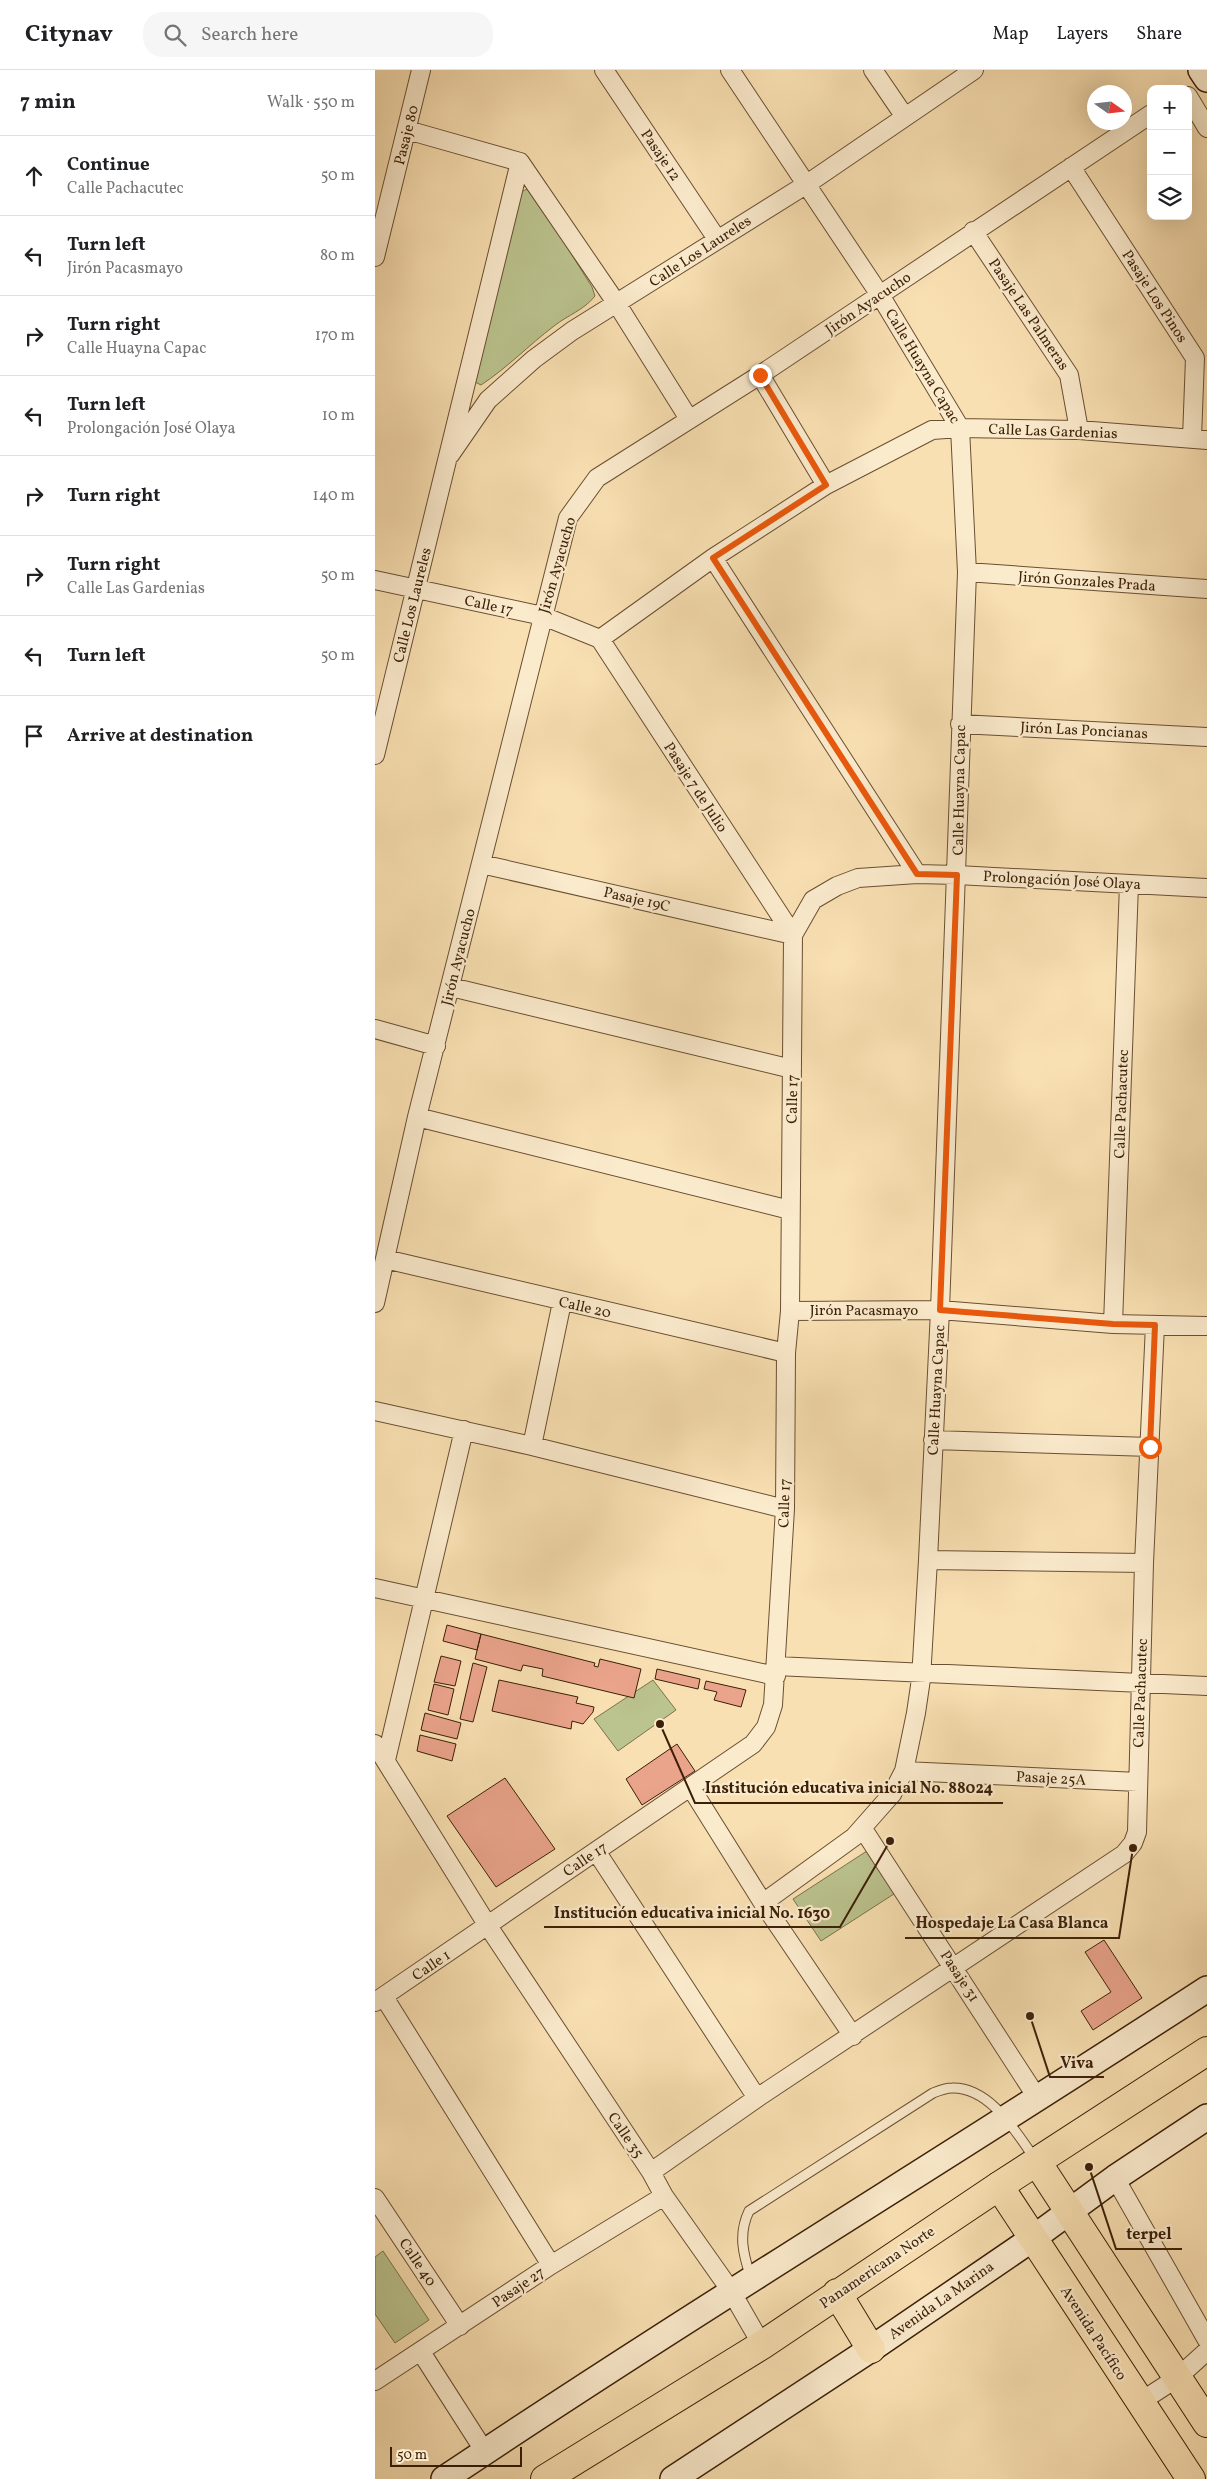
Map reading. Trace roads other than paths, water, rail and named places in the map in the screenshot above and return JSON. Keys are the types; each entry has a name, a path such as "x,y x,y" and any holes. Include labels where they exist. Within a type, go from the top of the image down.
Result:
{"main road":[{"path":"444,2479 741,2284 1038,2099 1207,1989"},
{"name":"Panamericana Norte","path":"545,2479 762,2345 837,2293 1207,2051"},
{"name":"Avenida La Marina","path":"673,2479 871,2349 1032,2239 1115,2178 1207,2117"},
{"path":"1037,2162 1207,2423"},
{"name":"Avenida Pacífico","path":"999,2186 1191,2479"},
{"path":"837,2293 871,2349"}],"street":[{"name":"Pasaje 80","path":"375,257 421,70"},
{"name":"Pasaje 12","path":"604,70 717,239"},
{"name":"Calle Huayna Capac","path":"730,70 880,295 960,428 967,572 940,1310 928,1560 921,1672 916,1713 904,1771 892,1794 863,1829 763,1903"},
{"path":"873,70 905,118"},
{"name":"Calle Los Laureles","path":"450,455 488,400 534,359 572,330 617,304 717,239 807,184 974,70"},
{"path":"1192,103 1207,128"},
{"name":"Jirón Ayacucho","path":"375,1303 417,1117 568,518 597,478 760,375 973,231 1147,117"},
{"path":"407,130 520,162 617,304 689,419"},
{"name":"Calle Los Laureles","path":"375,754 450,455 520,162"},
{"name":"Pasaje Los Pinos","path":"1071,167 1195,358 1199,439"},
{"name":"Pasaje Las Palmeras","path":"973,231 1069,375 1079,430"},
{"path":"760,375 826,485"},
{"name":"Calle Las Gardenias","path":"600,639 713,558 826,485 932,430 960,428 1079,430 1199,439"},
{"path":"713,558 917,874"},
{"name":"Jirón Gonzales Prada","path":"967,572 1207,589"},
{"name":"Calle 17","path":"375,580 543,616 600,639"},
{"name":"Pasaje 7 de Julio","path":"600,639 793,935"},
{"name":"Jirón Las Poncianas","path":"960,724 1207,737"},
{"name":"Pasaje 19C","path":"481,864 793,935"},
{"name":"Prolongación José Olaya","path":"793,935 813,900 837,886 858,878 917,874 957,875 1207,888"},
{"name":"Calle Pachacutec","path":"1113,1324 1129,884"},
{"name":"Calle 17","path":"487,1926 753,1744 766,1727 773,1705 785,1509 786,1353 790,1311 793,935"},
{"path":"451,987 793,1069"},
{"path":"375,1029 436,1046"},
{"path":"417,1117 790,1210"},
{"name":"Calle 20","path":"385,1259 786,1353"},
{"path":"533,1446 562,1302"},
{"name":"Jirón Pacasmayo","path":"790,1311 940,1310 1113,1324 1207,1326"},
{"name":"Calle Pachacutec","path":"651,2172 757,2098 853,2036 1124,1854 1133,1843 1137,1832 1144,1563 1155,1325"},
{"path":"375,1411 533,1446 785,1509"},
{"path":"386,1760 464,1430"},
{"path":"933,1440 1150,1447"},
{"path":"928,1560 1144,1563"},
{"path":"375,1588 776,1671 921,1672 1207,1686"},
{"name":"Calle 35","path":"375,1744 487,1926 651,2172 664,2196 741,2284 762,2345"},
{"name":"Pasaje 25A","path":"904,1771 1138,1782"},
{"path":"691,1788 763,1903 853,2036"},
{"name":"Pasaje 31","path":"863,1829 955,1968 1038,2099"},
{"path":"596,1851 757,2098"},
{"name":"Calle 1","path":"379,2000 487,1926"},
{"path":"379,2000 551,2265"},
{"path":"1115,2178 1207,2340"},
{"name":"Pasaje 27","path":"375,2381 551,2265 664,2196"},
{"name":"Calle 40","path":"375,2198 460,2326"},
{"path":"421,2352 485,2452"},
{"path":"1140,2402 1177,2378 1207,2352"}],"lane":[{"path":"741,2284 744,2221 749,2210 933,2093 951,2087 971,2091 1007,2118 1037,2162"}],"place":[{"name":"Institución educativa inicial No. 88024","path":"660,1724"},
{"name":"Institución educativa inicial No. 1630","path":"890,1841"},
{"name":"Hospedaje La Casa Blanca","path":"1133,1848"},
{"name":"Viva","path":"1030,2016"},
{"name":"terpel","path":"1089,2167"}]}
